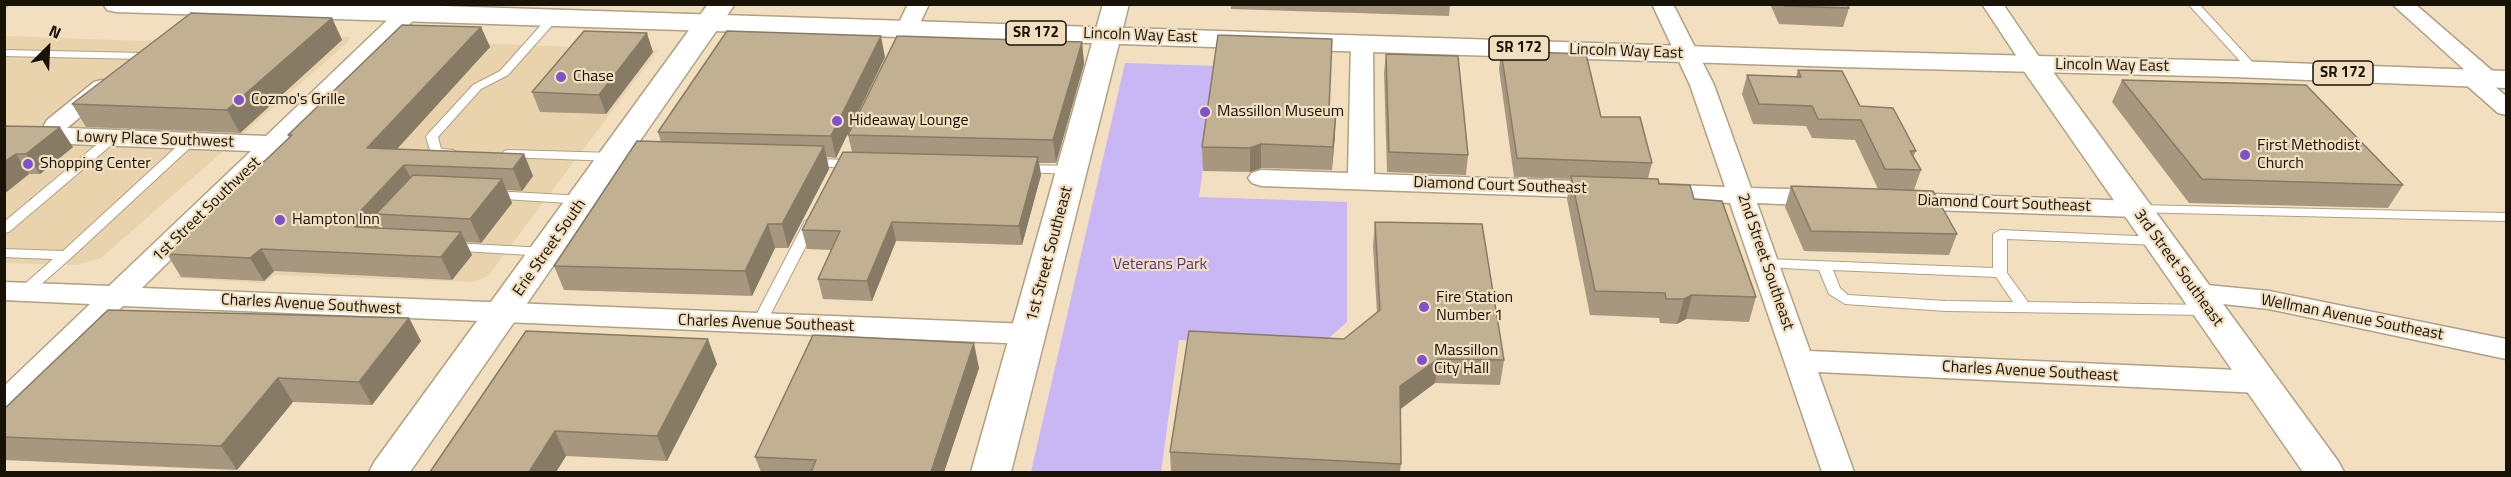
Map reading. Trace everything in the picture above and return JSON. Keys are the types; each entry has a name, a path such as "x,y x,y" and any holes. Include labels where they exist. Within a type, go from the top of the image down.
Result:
{"main road":[{"name":"SR 172","path":"116,4 337,8 408,14 554,18 716,14"},
{"name":"Lincoln Way East","path":"716,14 904,34 1113,20 1362,43 2253,69 2489,79"},
{"name":"Erie Street South","path":"389,472 584,200 620,157 716,14"},
{"name":"1st Street Southeast","path":"991,472 1113,20"},
{"name":"3rd Street Southeast","path":"2033,64 2324,472"}],"street":[{"path":"904,34 919,4"},
{"name":"2nd Street Southeast","path":"1662,4 1702,85 1838,472"},
{"path":"1992,4 2033,64"},
{"path":"2402,4 2489,79 2506,108"},
{"name":"Lowry Place Southwest","path":"206,7 64,116 53,131 45,133 70,137 275,144"},
{"name":"1st Street Southwest","path":"4,405 408,14"},
{"path":"1361,181 1362,43"},
{"name":"Diamond Court Southeast","path":"1261,178 1849,199"},
{"name":"Diamond Court Southeast","path":"1885,200 2136,209"},
{"name":"Charles Avenue Southwest","path":"14,291 504,314"},
{"name":"Wellman Avenue Southeast","path":"2202,302 2270,300 2506,349"},
{"name":"Charles Avenue Southeast","path":"504,314 1029,334"},
{"name":"Charles Avenue Southeast","path":"1800,361 2260,382"}],"lane":[{"path":"2193,4 2253,69"},
{"path":"460,153 436,153 432,137 477,87 504,73 554,18"},
{"path":"4,53 160,43"},
{"path":"4,229 112,138"},
{"path":"14,291 66,255 190,141"},
{"path":"495,154 620,157"},
{"path":"794,162 865,164"},
{"path":"1015,169 1073,170"},
{"path":"478,195 584,200"},
{"path":"759,323 820,206"},
{"path":"2136,209 2506,217"},
{"path":"2024,307 2000,273 2000,234 2159,241"},
{"path":"442,247 547,252"},
{"path":"4,253 66,255"},
{"path":"1766,263 2000,273"},
{"path":"1824,266 1834,291 1845,298 1946,306 2024,307 2202,302"}],"shaded area":[{"path":"201,33 349,37 348,42 101,258 77,265 5,263 5,36 142,41"},
{"path":"412,41 658,50 488,276 473,282 275,275 264,283 176,278"}],"green space":[{"name":"Veterans Park","path":"1125,63 1217,66 1199,197 1347,202 1347,322 1321,345 1179,340 1161,472 1031,472"}],"building":[{"path":"1783,4 1847,4 1849,8 1784,6"},
{"path":"191,13 332,18 227,110 72,104"},
{"path":"402,25 481,27 367,148 524,154 513,169 404,165 352,220 355,227 461,232 441,257 261,249 250,258 167,254 292,135 288,135"},
{"path":"584,31 647,33 599,95 532,92"},
{"path":"727,31 881,36 831,136 658,132"},
{"path":"1218,35 1332,39 1329,110 1336,111 1333,147 1261,144 1250,148 1202,147"},
{"path":"897,36 1082,42 1053,140 848,135"},
{"path":"1501,51 1586,54 1601,117 1640,117 1652,163 1517,158"},
{"path":"1386,54 1458,56 1468,155 1389,152"},
{"path":"1798,70 1842,71 1860,106 1893,108 1916,151 1910,151 1921,170 1885,169 1861,120 1818,119 1812,106 1759,104 1747,75 1801,77"},
{"name":"First Methodist Church","path":"2122,80 2306,85 2403,185 2202,179"},
{"path":"4,126 60,127 26,154 16,154 4,162"},
{"path":"637,141 824,146 782,224 768,224 745,271 554,266"},
{"path":"843,152 1038,157 1019,226 892,222 867,281 818,279 840,231 802,230"},
{"path":"413,175 502,179 470,219 376,214"},
{"path":"1571,176 1658,179 1659,184 1690,185 1694,199 1722,201 1756,297 1692,295 1684,299 1666,299 1665,293 1595,291"},
{"path":"1791,186 1933,191 1957,234 1811,231"},
{"name":"Massillon City Hall","path":"1375,222 1482,224 1504,360 1438,359 1400,386 1401,464 1170,452 1189,331 1344,339 1380,310"},
{"path":"108,310 409,318 359,382 278,378 221,446 4,437 4,409"},
{"path":"526,331 708,339 657,436 555,431 529,472 430,472"},
{"path":"813,335 974,343 931,472 811,472 816,460 755,457"}],"place":[{"name":"Chase","path":"561,77"},
{"name":"Cozmo's Grille","path":"239,100"},
{"name":"Massillon Museum","path":"1205,112"},
{"name":"Hideaway Lounge","path":"837,121"},
{"name":"First Methodist Church","path":"2245,155"},
{"name":"Shopping Center","path":"28,164"},
{"name":"Hampton Inn","path":"280,220"},
{"name":"Fire Station Number 1","path":"1424,307"},
{"name":"Massillon City Hall","path":"1422,360"}]}
